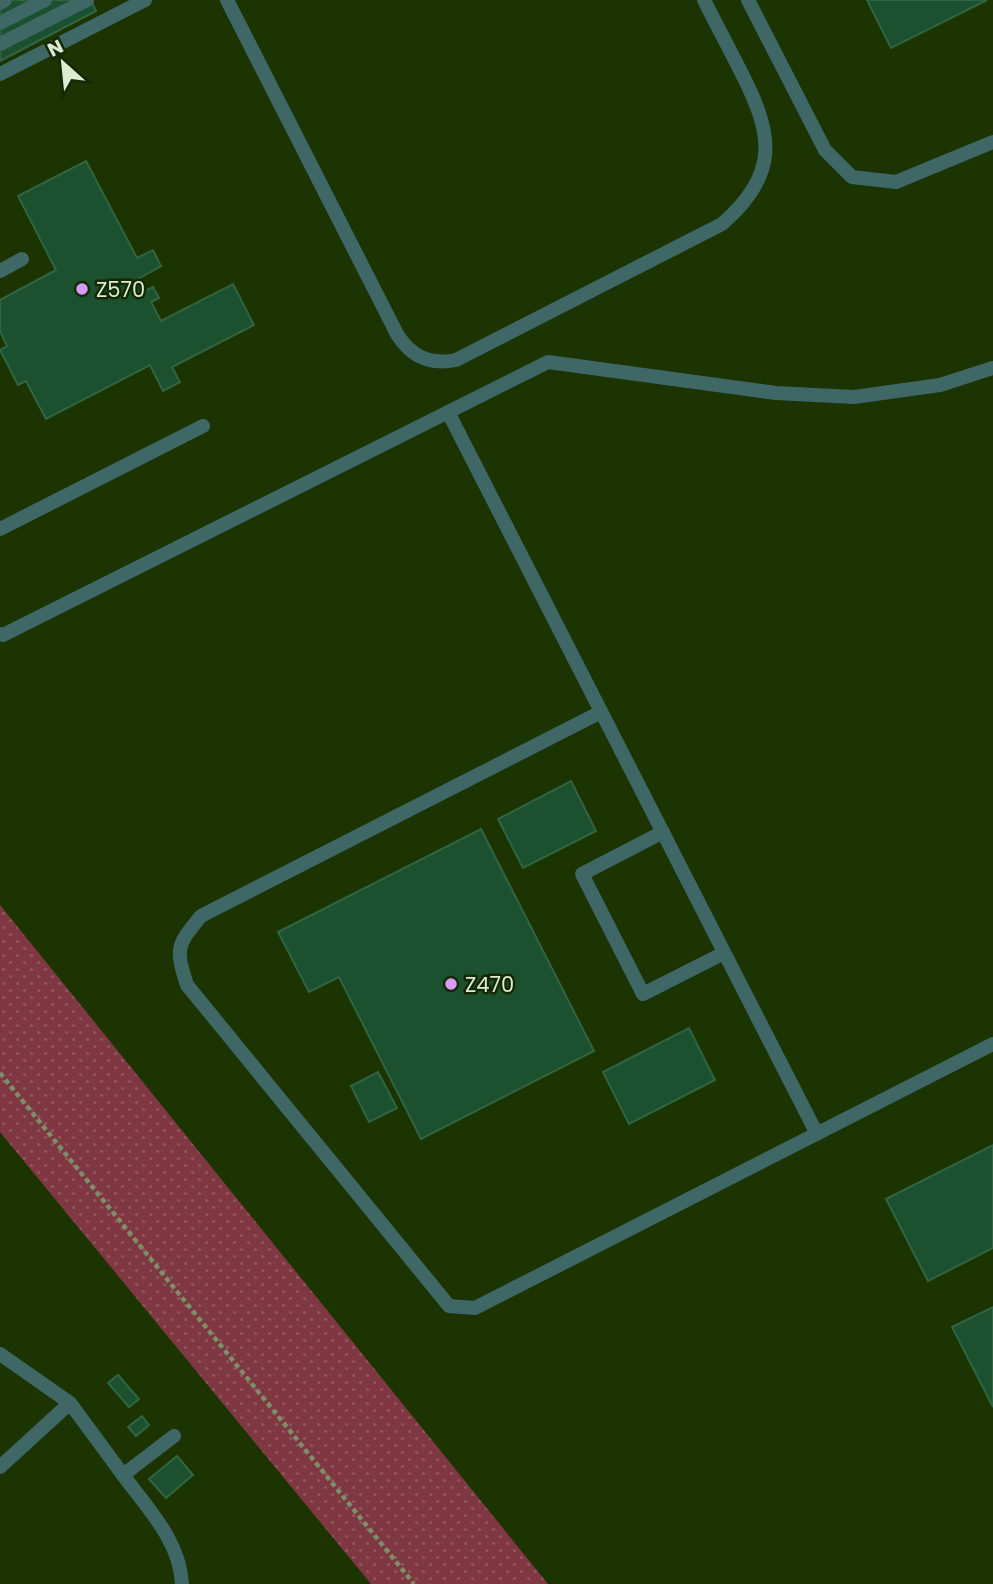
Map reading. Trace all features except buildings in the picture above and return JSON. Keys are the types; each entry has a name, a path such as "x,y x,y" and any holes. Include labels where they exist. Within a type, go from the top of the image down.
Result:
{"lane":[{"path":"0,3 5,0"},
{"path":"0,23 45,0"},
{"path":"0,44 87,0"},
{"path":"0,74 145,0"},
{"path":"227,0 404,346 428,361 442,363 456,360 722,224 742,206 757,184 761,172 765,159 765,132 758,106 704,0"},
{"path":"748,0 825,150 852,177 896,182 993,142"},
{"path":"0,271 22,260"},
{"path":"0,634 3,635 548,362 776,393 854,397 940,385 993,368"},
{"path":"449,412 817,1134"},
{"path":"0,529 203,426"},
{"path":"601,712 201,916 182,939 178,958 187,985 449,1306 475,1308 993,1044"},
{"path":"663,832 582,874 643,994 724,953"},
{"path":"0,1354 71,1403 172,1542 181,1564 182,1584"},
{"path":"0,1467 71,1403"},
{"path":"123,1475 174,1436"}],"path":[{"path":"0,1073 414,1584"}],"shaded area":[{"path":"0,905 548,1584 371,1584 0,1132"}],"place":[{"name":"Z570","path":"82,289"},
{"name":"Z470","path":"451,984"}]}
